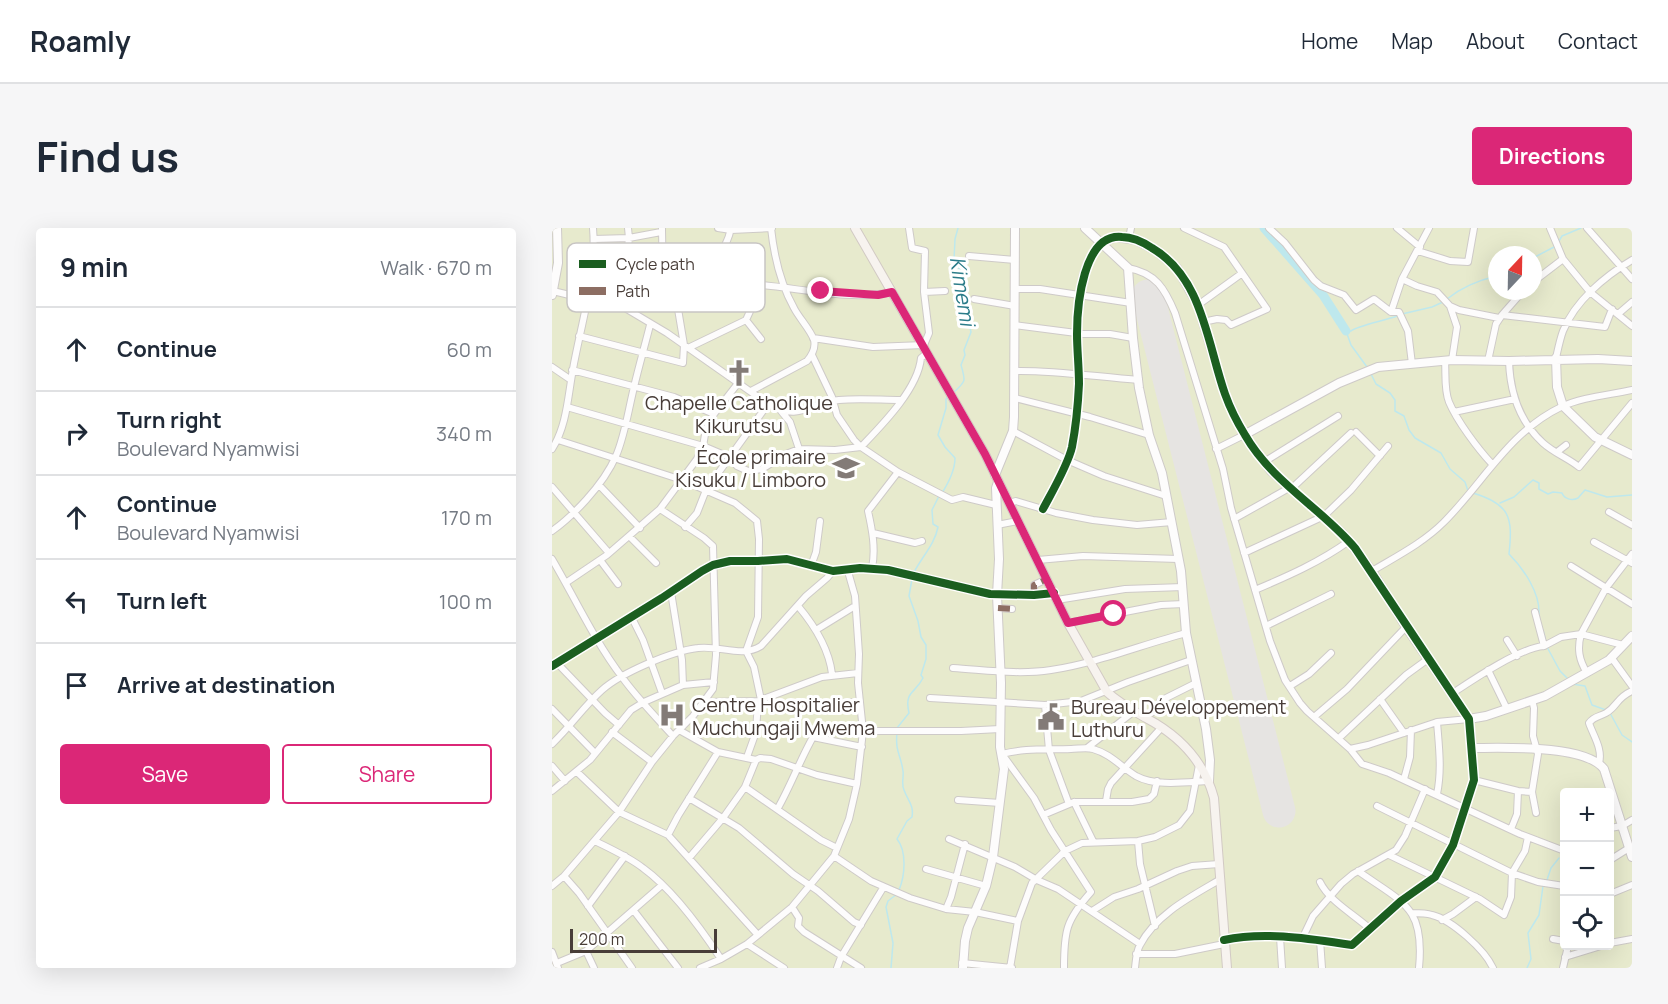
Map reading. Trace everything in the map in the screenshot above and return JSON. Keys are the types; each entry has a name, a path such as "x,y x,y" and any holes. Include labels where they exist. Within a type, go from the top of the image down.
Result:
{"main road":[{"path":"858,229 997,478 1068,623 1107,692 1116,701 1162,727 1184,743 1209,781 1214,798 1227,968"}],"street":[{"path":"557,228 552,293 567,296"},
{"path":"594,228 594,243"},
{"path":"628,228 628,243"},
{"path":"718,228 771,228 773,255 784,287 813,338 812,355 807,361 752,391"},
{"path":"567,407 704,447 729,457 744,470 755,471 799,449 835,450 861,447 901,400 920,369 929,333 924,292 925,251 912,248 909,228"},
{"path":"1015,228 1013,431 997,478 996,488 999,559 997,595 1000,729 1004,769 993,857 986,886 965,941 962,965 1011,968 1018,921 1029,889 1037,880 1065,851 1082,843 1138,841 1155,837 1179,825 1190,811 1199,765"},
{"path":"1085,228 1128,268 1152,277 1172,305 1196,376 1244,554 1279,666 1307,711 1339,738 1362,764 1404,779 1511,830 1560,849"},
{"path":"1129,238 1131,228"},
{"path":"1184,228 1224,247 1267,309 1231,325 1226,320 1217,319 1203,322"},
{"path":"1269,228 1285,243 1321,286 1344,295 1356,310 1374,299 1391,312 1399,312 1408,331 1412,364"},
{"path":"1397,228 1419,249 1450,261 1468,262 1474,228"},
{"path":"1391,312 1402,279 1429,228"},
{"path":"1550,228 1563,259 1590,292 1632,326"},
{"path":"1587,228 1632,279"},
{"path":"594,239 629,238 661,230"},
{"path":"1043,508 1071,449 1077,414 1079,376 1077,333 1080,294 1088,262 1101,242 1116,237 1129,238 1147,245 1172,262 1184,278 1198,305 1225,395 1244,435 1264,462 1290,489 1324,516 1349,541 1372,571 1406,627 1469,719 1474,780 1453,845 1435,877 1401,901 1353,945 1303,937 1237,937 1175,954 1136,954"},
{"path":"969,256 1015,260"},
{"path":"1542,275 1563,259"},
{"path":"1632,260 1590,292 1567,323 1556,358 1557,387 1563,406 1595,437 1632,455"},
{"path":"1002,754 1023,750 1087,748 1103,753 1137,777 1157,781 1209,781 1210,760 1206,729 1186,633 1183,587 1172,522 1162,473 1149,435 1138,380 1132,338 1128,268"},
{"path":"1198,305 1241,274"},
{"path":"1402,279 1437,292 1450,306 1459,310 1500,317 1605,327 1612,309"},
{"path":"765,285 837,294 878,295 892,292"},
{"path":"1015,288 1080,294 1131,303"},
{"path":"924,292 945,291"},
{"path":"974,299 1015,306"},
{"path":"1488,361 1496,324 1515,300"},
{"path":"1618,314 1632,302"},
{"path":"1450,306 1457,327 1449,360 1446,388 1449,401 1478,448 1492,464"},
{"path":"552,449 558,440 567,407 584,312"},
{"path":"635,312 781,411 790,422 799,449"},
{"path":"579,336 683,363 686,346 679,312"},
{"path":"686,346 746,320 750,312"},
{"path":"746,320 761,339"},
{"path":"552,531 575,512 599,485 617,458 628,424 634,388 650,324"},
{"path":"1014,325 1132,338"},
{"path":"813,338 873,346 925,349"},
{"path":"812,355 833,400 837,416 861,447 898,472 952,500 963,497 996,505"},
{"path":"1216,449 1359,374 1378,367 1449,360 1509,361 1556,358 1632,361"},
{"path":"1509,361 1511,386 1517,407 1529,427 1544,444 1579,467 1632,403"},
{"path":"552,367 571,380"},
{"path":"572,370 674,397 714,414"},
{"path":"1014,371 1062,372 1079,376 1138,380"},
{"path":"567,582 609,553 660,509 704,447 706,429 714,414 739,382"},
{"path":"1372,571 1421,542 1434,531 1472,490 1492,464 1529,427 1563,406 1632,390"},
{"path":"1623,392 1632,396"},
{"path":"1015,398 1149,435"},
{"path":"1454,412 1515,399"},
{"path":"781,411 802,411 833,400 901,400"},
{"path":"686,527 698,513 706,490 768,404"},
{"path":"1264,462 1338,416"},
{"path":"1013,431 1067,460 1104,476 1166,496"},
{"path":"1234,519 1290,489 1353,433 1380,456"},
{"path":"558,440 682,480 735,503 757,520 759,539 758,617 746,651 754,667 760,700 756,732 747,757"},
{"path":"1557,452 1566,445"},
{"path":"1244,554 1324,516 1351,490 1388,446"},
{"path":"872,568 874,559 870,508 898,472"},
{"path":"599,485 639,528"},
{"path":"552,487 609,553"},
{"path":"1009,503 1016,501 1093,520 1137,525 1172,522"},
{"path":"552,886 564,876 619,812 652,762 693,716 713,689 716,649 713,546 660,509"},
{"path":"1609,512 1632,525"},
{"path":"812,566 820,521"},
{"path":"997,525 1018,521"},
{"path":"873,533 915,543 922,541"},
{"path":"629,536 656,563"},
{"path":"1255,590 1297,572 1333,553 1349,541"},
{"path":"1587,673 1580,660 1581,634 1606,588 1631,559 1594,542"},
{"path":"1038,560 1083,556 1178,559"},
{"path":"552,559 567,582 578,608 622,677 673,736"},
{"path":"619,724 555,664 713,565 730,561 787,559 833,571 847,568 872,568 997,595 1055,597 1125,589 1183,587"},
{"path":"600,560 618,584"},
{"path":"1571,566 1632,604"},
{"path":"700,968 714,966 721,959 747,944 792,907 834,856 849,819 857,784 863,731 855,606 847,568"},
{"path":"552,744 608,685 651,663 698,648 753,651 761,646 806,596 833,571"},
{"path":"1034,595 1034,585 1047,579"},
{"path":"671,592 683,685"},
{"path":"1266,626 1331,594"},
{"path":"1068,623 1161,605 1184,604"},
{"path":"798,606 816,630 832,674"},
{"path":"816,630 855,606"},
{"path":"998,608 1012,609"},
{"path":"1535,612 1546,645"},
{"path":"632,616 662,693"},
{"path":"1314,717 1347,689 1406,627"},
{"path":"953,668 1000,672 1049,670 1090,662 1186,633"},
{"path":"1453,693 1488,670 1561,637 1581,634 1623,645"},
{"path":"1350,749 1437,722 1469,719 1545,696 1611,657 1632,636"},
{"path":"1507,640 1517,656"},
{"path":"1290,686 1309,674 1331,653"},
{"path":"1599,763 1601,757 1590,723 1595,717 1605,714 1620,696 1632,688 1611,657"},
{"path":"1339,738 1406,675 1428,659"},
{"path":"930,698 1045,705 1081,701 1191,660"},
{"path":"1488,670 1508,709"},
{"path":"704,702 760,700 804,682 832,674 858,672"},
{"path":"552,791 577,772 596,753 632,710 662,693 683,685 714,682"},
{"path":"1145,717 1160,707 1160,701 1196,683"},
{"path":"1380,699 1404,733"},
{"path":"1532,700 1533,736 1538,754 1532,792 1536,813"},
{"path":"820,704 860,702"},
{"path":"1045,705 1049,750 1072,803 1093,841"},
{"path":"552,709 596,753"},
{"path":"1087,748 1134,712"},
{"path":"1437,722 1440,758 1440,780 1437,794"},
{"path":"1106,801 1111,783 1162,727"},
{"path":"863,731 1000,729"},
{"path":"679,730 718,752 756,760 765,758 857,784"},
{"path":"1404,779 1410,758 1411,730"},
{"path":"612,732 652,762"},
{"path":"778,808 813,737 862,747"},
{"path":"1472,748 1536,749 1574,754 1599,763 1605,769 1632,857"},
{"path":"668,836 718,752"},
{"path":"1002,754 1034,798 1091,892 1066,928 1064,968"},
{"path":"689,858 746,787 756,760"},
{"path":"552,765 565,781"},
{"path":"577,772 619,812 668,836 757,934"},
{"path":"1474,780 1518,791 1532,792"},
{"path":"1043,815 1072,803 1149,800 1154,794 1157,781"},
{"path":"746,787 821,840 837,848"},
{"path":"1303,937 1320,906 1331,898 1341,884 1358,871 1389,855 1400,843 1425,789"},
{"path":"1511,830 1517,814 1518,791"},
{"path":"689,798 739,828 793,874 861,925"},
{"path":"958,800 1000,803"},
{"path":"1377,807 1512,873 1538,882 1560,885"},
{"path":"1614,827 1632,820"},
{"path":"1389,855 1476,897 1504,915 1511,897 1512,873 1525,851 1528,837"},
{"path":"949,839 965,844 1058,889 1140,944"},
{"path":"595,841 643,867 682,907 721,959"},
{"path":"1138,841 1155,926"},
{"path":"946,909 965,844"},
{"path":"1614,857 1629,848"},
{"path":"588,906 625,856"},
{"path":"834,856 883,888 946,909 975,912 1018,921"},
{"path":"1092,911 1114,897 1192,866 1219,864"},
{"path":"926,869 986,886"},
{"path":"1358,871 1401,901 1412,913 1421,938 1419,968"},
{"path":"564,876 632,968"},
{"path":"1135,968 1136,954 1140,944 1155,926 1172,909 1221,879"},
{"path":"1320,882 1331,898 1371,929"},
{"path":"552,952 557,965 586,951 662,885"},
{"path":"1614,892 1632,885"},
{"path":"837,968 841,957 883,888"},
{"path":"1442,920 1453,915 1476,897"},
{"path":"792,907 799,918 798,926 841,957 861,968"},
{"path":"634,911 678,968"},
{"path":"1412,913 1433,915 1442,920 1477,945 1490,960 1493,968"},
{"path":"1280,937 1282,968"},
{"path":"1553,939 1560,940"},
{"path":"1614,942 1632,939"},
{"path":"1320,940 1322,968"},
{"path":"747,944 784,968"},
{"path":"1563,968 1567,950"},
{"path":"1565,957 1586,950"},
{"path":"586,951 594,968"}],"green space":[{"path":"552,228 1632,228 1632,968 552,968"}],"waterway":[{"name":"Kimemi","path":"953,393 964,381 961,365 971,332 963,316 968,308 967,297 960,281 961,272 954,260 958,228"},
{"path":"1264,228 1323,295 1346,331"},
{"path":"1559,241 1562,236 1581,228"},
{"path":"1542,253 1554,247"},
{"path":"1447,299 1471,285 1488,279"},
{"path":"1402,314 1443,302"},
{"path":"1367,367 1351,345 1346,331 1397,316"},
{"path":"1371,374 1376,384 1390,393 1395,400 1395,411 1404,416 1415,438 1441,453 1450,469 1465,482 1468,491"},
{"name":"Kimemi","path":"942,493 955,462 955,458 938,435 946,408 946,399 949,396"},
{"path":"1500,503 1514,497 1533,480 1539,483 1539,489 1548,494 1562,493 1564,497 1571,499 1578,498 1585,490 1607,497 1632,495"},
{"path":"1473,493 1495,502 1506,514 1510,530 1509,554 1530,582 1537,598 1539,614"},
{"name":"Kimemi","path":"913,574 936,533 938,527 933,524 932,510 939,496"},
{"path":"897,728 909,713 909,696 923,678 921,675 926,659 926,645 921,637 909,596 912,579"},
{"path":"1543,630 1546,642"},
{"path":"1547,647 1560,671 1569,680"},
{"path":"1572,684 1585,686 1592,705 1606,710"},
{"path":"1610,713 1622,735 1632,742"},
{"path":"897,733 897,749 903,771 903,788 912,813 912,817 907,821 897,839 902,850 904,864 899,890"},
{"path":"1547,880 1551,868 1559,858"},
{"path":"1527,968 1531,959 1528,933 1539,915 1543,886"},
{"path":"891,968 893,943 886,907 888,901 897,894"}],"runway":[{"path":"1148,296 1279,811"}],"marked path":[{"path":"1034,595 1034,585 1047,579"},
{"path":"998,608 1012,609"}],"cycle path":[{"path":"1043,509 1067,462 1072,447 1079,384 1077,322 1085,274 1099,247 1109,239 1122,237 1134,239 1149,246 1169,261 1193,294 1231,410 1256,452 1283,481 1355,548 1469,719 1474,780 1453,845 1435,877 1401,901 1352,945 1272,936 1224,940"},
{"path":"552,666 702,571 713,565 730,561 787,559 833,571 860,568 888,570 990,594 1054,593"}],"place":[{"name":"Chapelle Catholique Kikurutsu","path":"739,373"},
{"name":"École primaire Kisuku / Limboro","path":"846,468"},
{"name":"Centre Hospitalier Muchungaji Mwema","path":"672,715"},
{"name":"Bureau Développement Luthuru","path":"1051,717"}],"route":[{"path":"821,291 837,294 878,295 892,292 985,454 1068,623 1114,614"}]}
